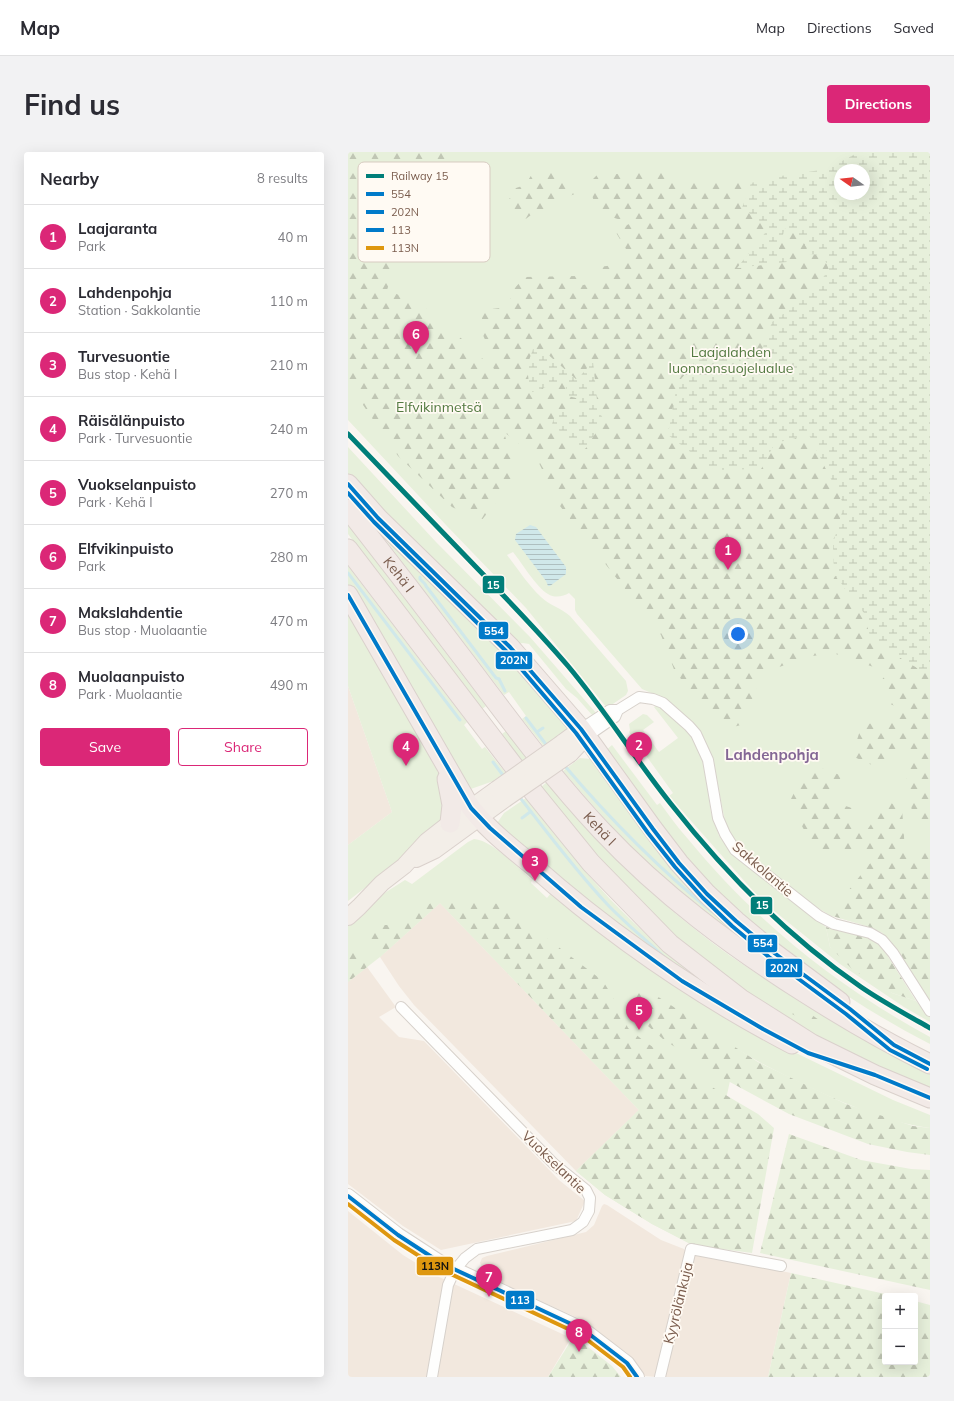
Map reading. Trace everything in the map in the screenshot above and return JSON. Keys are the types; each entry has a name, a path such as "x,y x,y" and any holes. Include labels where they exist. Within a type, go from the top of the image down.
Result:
{"highway":[{"path":"348,484 378,518 510,647 584,733 679,863 707,894 772,952 850,1009 894,1046"},
{"name":"Kehä I","path":"348,509 498,705 556,778 601,830 650,878 690,913 757,963 843,1018 930,1064"},
{"name":"Kehä I","path":"348,550 535,794 591,863 670,944 741,999 812,1044 875,1075 930,1098"},
{"path":"348,595 365,622 441,758 476,813 507,844 581,907 682,981 763,1029 808,1053 875,1075"},
{"path":"441,758 449,784 452,805 450,822"}],"main road":[{"path":"348,904 382,883 404,866 434,850 460,831 476,813 566,748 584,733"},
{"path":"404,866 427,841 450,822 476,813"},
{"path":"348,917 382,883"}],"street":[{"name":"Sakkolantie","path":"584,733 614,718 618,710 639,697 652,699 662,703 690,726 696,734 708,760 718,818 725,834 735,850 819,916 834,924 870,933 882,940 893,953 930,1011"},
{"name":"Vuokselantie","path":"401,1007 554,1164 586,1190 590,1198 589,1211 583,1222 572,1230 477,1248 465,1258 455,1270"},
{"path":"348,1196 425,1254 455,1270 584,1330 627,1363 637,1377"},
{"name":"Kyyrölänkuja","path":"660,1377 691,1249 781,1266"},
{"path":"432,1377 448,1285 455,1270"}],"shaded area":[{"path":"348,686 392,812 348,845"},
{"path":"440,903 639,1110 576,1171 414,1005 399,986 380,957"},
{"path":"367,967 396,1007 379,1017 399,1037 424,1041 559,1180 585,1201 576,1221 441,1250 403,1226 348,1184 348,982"},
{"path":"604,1204 661,1240 684,1249 686,1252 657,1377 645,1376 627,1353 580,1319 487,1276 480,1263 482,1258 487,1256 586,1232 594,1225"},
{"path":"348,1211 403,1255 439,1277 571,1338 548,1377 348,1377"},
{"path":"694,1253 791,1273 768,1377 665,1377"}],"green space":[{"name":"Laajalahden luonnonsuojelualue","path":"348,152 930,152 930,1005 883,933 867,926 829,915 800,896 755,861 740,847 732,838 725,821 712,756 702,735 663,698 642,689 577,614 575,610 575,599 569,593 553,596 543,591 513,552 507,555 527,582 544,600 570,616 626,681 628,691 626,695 607,708 526,608 348,420"},
{"name":"Elfvikinmetsä","path":"348,152 457,152 460,162 358,162 358,262 396,262 387,290 423,305 450,334 461,338 476,356 481,356 504,397 504,385 489,361 494,359 482,333 482,310 510,307 510,293 525,277 577,276 583,285 607,280 598,267 624,264 626,249 615,231 631,223 598,213 588,184 600,172 616,174 660,172 682,182 751,183 742,208 769,228 738,268 787,262 778,251 785,228 802,237 809,254 823,255 830,270 808,296 772,322 762,350 753,369 733,355 697,360 677,384 668,435 715,470 761,469 770,444 809,435 844,505 833,544 834,574 864,613 871,640 924,672 930,673 930,820 927,823 913,816 906,781 912,750 898,747 883,770 852,756 862,724 890,722 905,710 885,702 889,689 881,681 888,672 833,653 806,657 761,674 750,706 741,725 733,727 723,721 716,721 675,672 661,635 560,506 536,457 504,432 516,477 481,521 452,507 398,456 348,383"},
{"path":"859,152 930,152 930,673 924,672 871,640 864,613 834,574 833,544 844,505 809,435 775,443 761,469 714,470 668,435 677,384 697,360 733,355 753,369 762,350 772,322 808,296 829,270 823,255 809,254 802,237 785,228 778,251 787,262 737,268 769,228 742,208 751,183 774,177 827,169 834,165 834,200 870,200 870,164 836,164"},
{"path":"534,171 552,172 574,184 575,194 552,202 540,214 531,215 523,221 514,218 513,204 508,201 516,188 525,185"},
{"path":"533,349 544,351 577,380 593,361 598,410 604,420 586,448 582,451 552,424 557,410 578,411 580,399 568,396 564,380 530,393 527,366"},
{"path":"348,447 436,542 530,637 596,713 593,716 577,698 566,689 529,644 518,644 364,494 348,475"},
{"path":"348,524 486,706 482,709 348,534"},
{"path":"378,530 478,622 571,727 545,748 522,719 526,716 509,692 504,695"},
{"path":"348,566 467,722 464,725 482,749 485,747 508,776 465,791 348,587"},
{"path":"348,606 390,686 444,783 443,817 436,826 380,876 348,901 348,845 392,812 348,686"},
{"path":"657,704 665,709 694,737 704,764 711,813 719,836 734,856 826,927 830,947 892,993 916,1001 930,1016 930,1022 904,1007 840,964 763,902 669,796 673,793 629,732 629,724 643,714 647,715 654,722 643,730 659,752 678,738 654,707"},
{"path":"506,731 529,760 524,764 502,734"},
{"path":"612,745 657,805 660,803 714,869 769,924 830,974 896,1017 930,1037 930,1044 839,991 782,949 729,903 704,878 687,858 604,752"},
{"path":"580,758 591,759 762,954 710,916 673,886 610,824 563,771"},
{"path":"818,767 840,775 841,784 823,799 852,808 858,831 865,833 887,801 902,808 905,851 915,855 930,839 930,1005 883,933 867,926 829,915 875,857 862,851 816,851 789,803 804,773"},
{"path":"547,782 566,806 609,852 632,875 680,917 729,955 796,999 871,1044 930,1074 930,1089 860,1058 820,1038 784,1016 716,969 678,938 636,897 575,829 541,787"},
{"path":"526,798 577,862 610,899 657,944 707,987 672,970 495,826 504,813"},
{"path":"474,839 489,844 497,849 532,880 531,883 547,898 551,893 794,1052 893,1100 930,1115 930,1128 882,1117 851,1105 779,1072 737,1049 694,1245 652,1224 605,1195 576,1171 639,1110 440,903 380,957 348,982 348,921 372,901 405,880 412,884"},
{"path":"443,899 502,904 603,981 614,999 628,1028 645,1042 712,1087 758,1114 774,1128 752,1253 692,1245 652,1224 605,1195 576,1171 639,1110 440,903 380,957 365,933 382,925 399,925 432,902"},
{"path":"826,927 873,939 882,947 916,1001 892,993 853,970 830,947"},
{"path":"357,948 367,967 348,982 348,955"},
{"path":"640,985 758,1062 846,1104 913,1126 930,1128 930,1155 868,1144 789,1114 717,1075 663,1039 648,1026 637,1013 633,990"},
{"path":"793,1010 805,1010 819,1020 814,1025 792,1014"},
{"path":"789,1134 861,1160 911,1169 930,1170 930,1290 760,1253"},
{"path":"791,1273 882,1293 882,1365 918,1365 918,1302 930,1305 930,1377 768,1377"},
{"path":"574,1336 612,1366 621,1377 548,1377"}],"water":[{"path":"530,525 536,527 566,567 566,574 550,586 548,586 546,581 515,540 516,534"}],"waterway":[{"path":"348,573 460,720"},
{"path":"420,577 420,579 496,678 499,679"},
{"path":"499,679 505,691"},
{"path":"526,718 548,747"},
{"path":"537,732 543,728"},
{"path":"493,762 505,778"},
{"path":"564,765 598,804 634,841 711,911"},
{"path":"518,795 561,851 595,891 621,918 664,957"},
{"path":"522,818 530,812"}],"rail line":[{"name":"15","path":"348,434 535,628 557,653 595,700 645,770 692,830 759,903 783,926 834,968 878,998 930,1028"}],"transit line":[{"name":"554","path":"348,484 378,518 510,647 581,729 653,829 679,863 707,894 773,952 850,1009 894,1045 930,1064"},
{"name":"202N","path":"348,493 374,522 506,651 576,733 648,833 675,867 703,898 732,926 769,957 846,1014 890,1050 927,1069"},
{"name":"554","path":"348,595 471,808 490,828 581,907 682,981 763,1029 808,1053 875,1075 930,1098"},
{"name":"113","path":"348,1196 398,1235 441,1263 584,1330 627,1363 637,1377"},
{"name":"113N","path":"348,1204 394,1240 438,1268 581,1335 623,1367 630,1377"}],"place":[{"name":"Elfvikinpuisto","path":"416,354"},
{"name":"Laajaranta","path":"728,570"},
{"name":"Lahdenpohja","path":"639,765"},
{"name":"Räisälänpuisto","path":"406,766"},
{"name":"Turvesuontie","path":"535,881"},
{"name":"Vuokselanpuisto","path":"639,1030"},
{"name":"Makslahdentie","path":"489,1297"},
{"name":"Muolaanpuisto","path":"579,1352"}],"district":[{"name":"Lahdenpohja","path":"772,755"}]}
